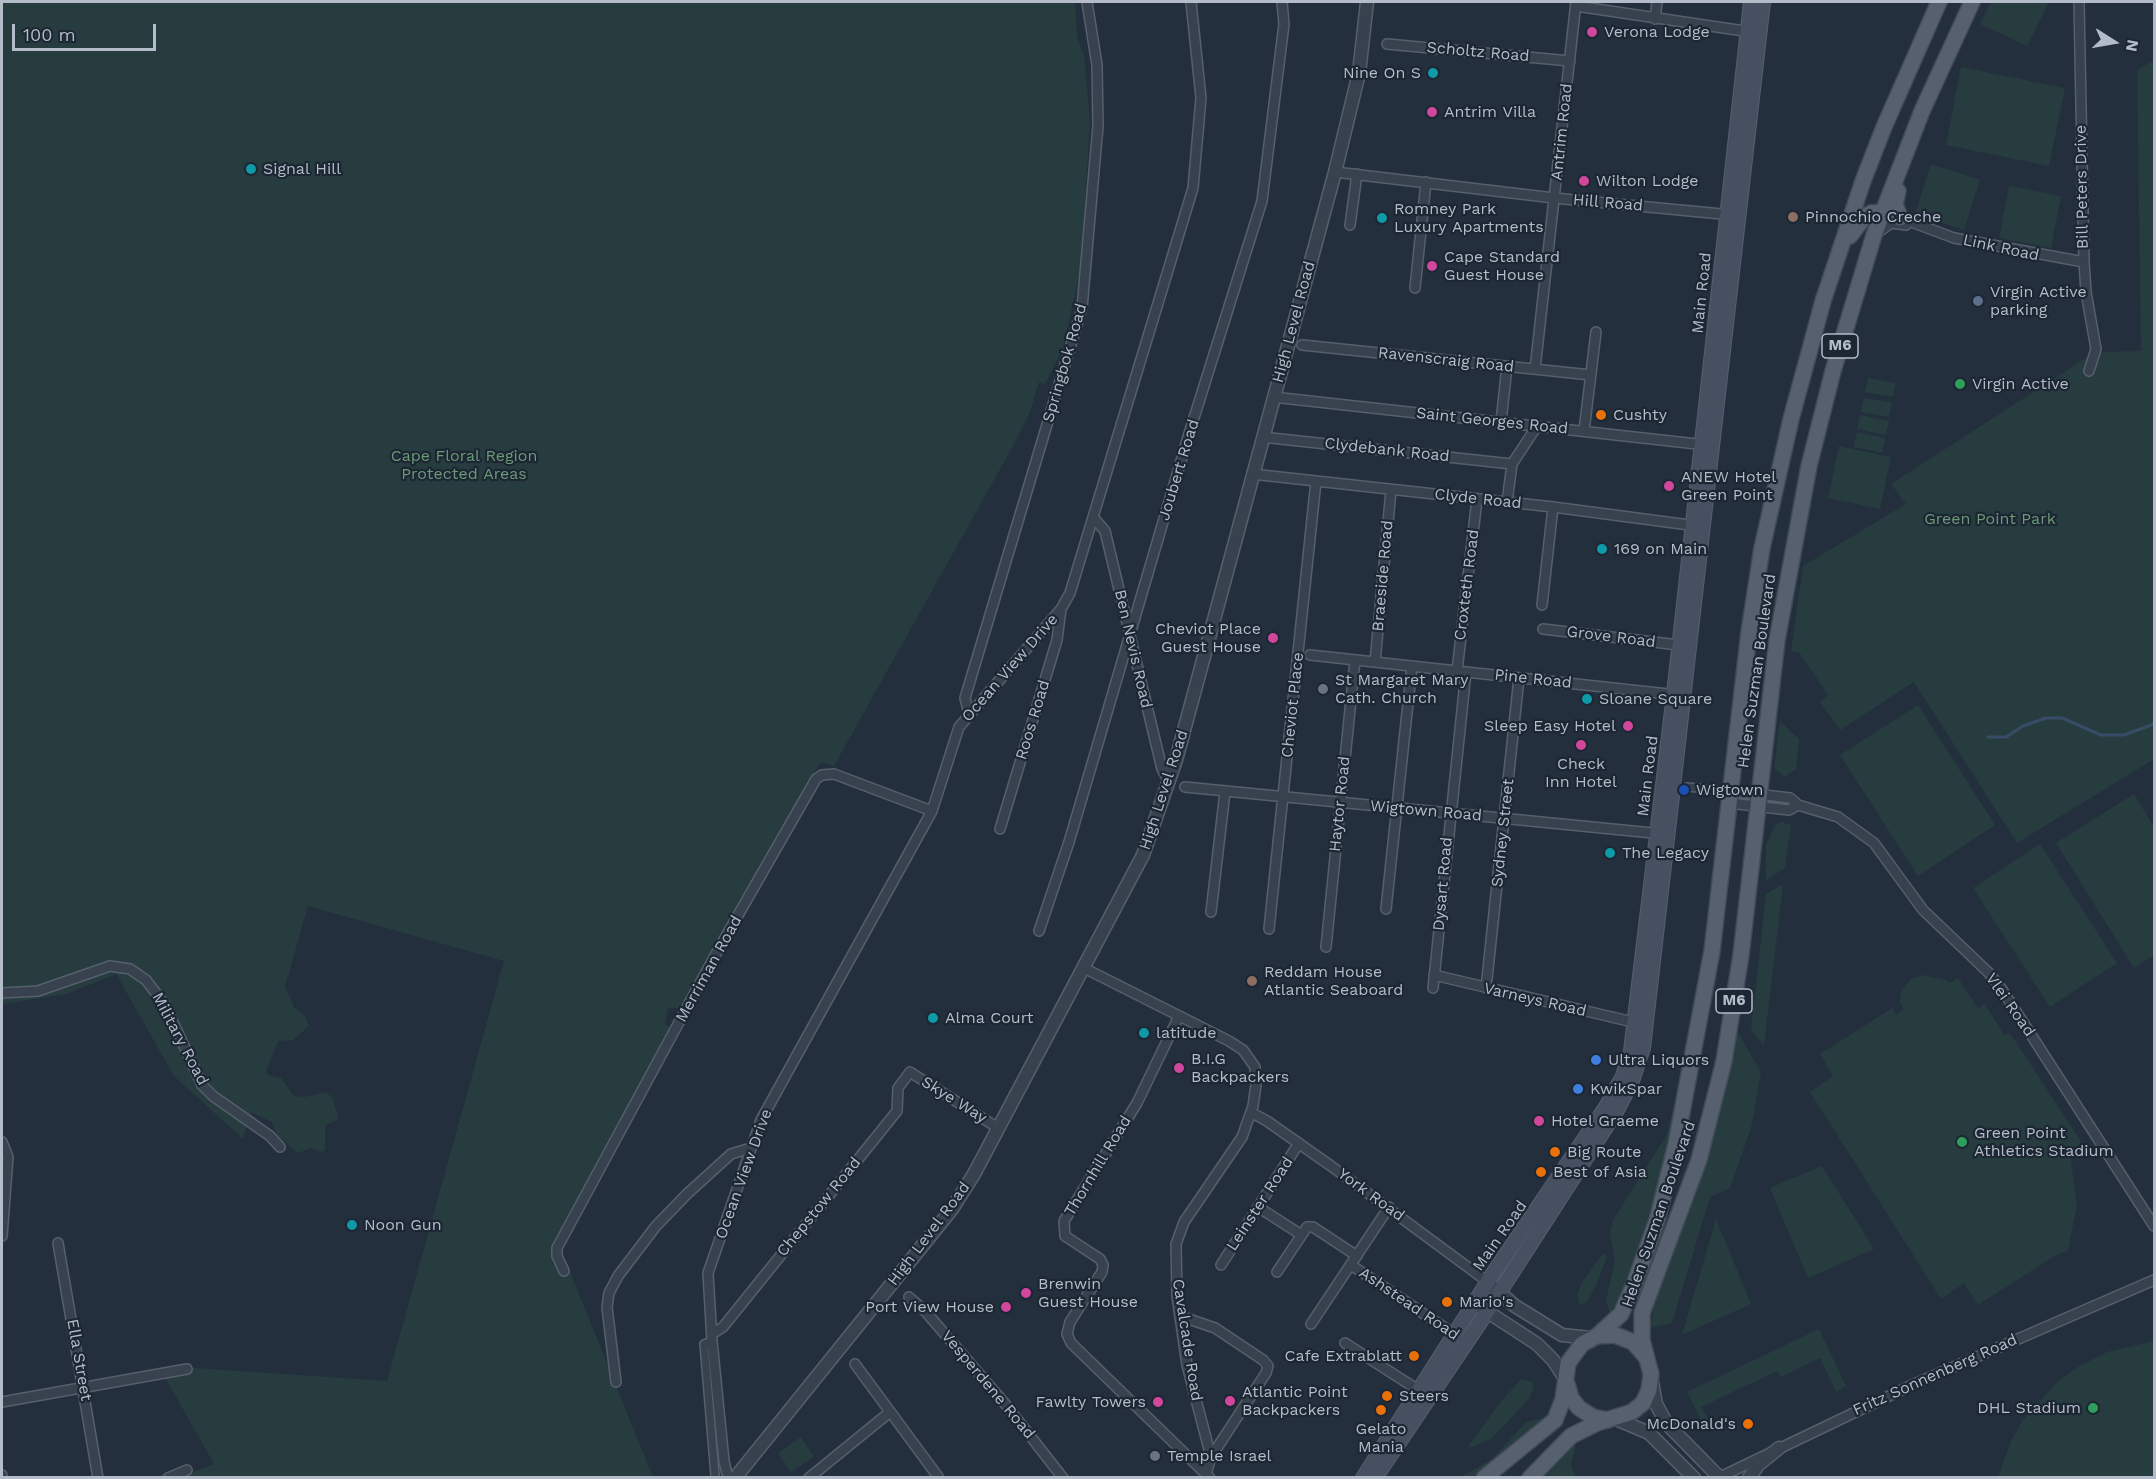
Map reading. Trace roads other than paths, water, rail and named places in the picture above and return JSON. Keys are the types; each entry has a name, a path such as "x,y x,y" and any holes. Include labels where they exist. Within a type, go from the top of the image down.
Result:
{"main road":[{"name":"Main Road","path":"1750,2 1754,33"},
{"name":"Main Road","path":"1363,1478 1417,1389 1614,1095 1628,1064 1637,1023 1663,834 1754,33 1763,2"},
{"name":"Helen Suzman Boulevard","path":"1484,1478 1554,1420 1562,1406 1567,1367 1573,1354 1613,1324 1625,1306 1652,1236 1667,1181 1703,1010 1727,795 1749,632 1762,549 1782,456 1809,352 1863,182 1897,95 1939,2"},
{"name":"Helen Suzman Boulevard","path":"1651,1378 1641,1329 1643,1307 1699,1160 1722,1071 1741,955 1777,640 1809,465 1833,371 1874,235 1922,111 1972,2"},
{"path":"1900,218 1895,208 1895,199 1916,142 1922,111"},
{"path":"1809,352 1853,229 1871,213 1883,212"},
{"name":"Main Road","path":"1679,695 1679,645 1698,526"},
{"name":"Main Road","path":"1375,1478 1500,1293 1617,1110 1635,1074 1647,1026 1663,834"},
{"path":"1594,1337 1613,1335 1628,1339 1639,1347 1647,1359"},
{"path":"1530,1478 1575,1433 1627,1416 1640,1406 1648,1394 1651,1378"},
{"path":"1566,1380 1570,1395 1579,1408 1592,1416 1612,1420"}],"street":[{"name":"Springbok Road","path":"969,714 965,698 1084,299 1098,126 1097,65 1087,2"},
{"name":"Ocean View Drive","path":"728,1478 724,1461 708,1273 761,1120 932,811 955,736 969,714 1061,609 1070,593 1193,188 1201,98 1191,2"},
{"name":"Joubert Road","path":"1039,931 1069,842 1130,633 1262,201 1284,24 1282,2"},
{"name":"High Level Road","path":"735,1478 952,1209 1135,872 1169,782 1335,172 1359,73 1367,2"},
{"path":"1655,19 1657,2"},
{"name":"Bill Peters Drive","path":"2079,2 2084,262 2086,292 2096,349 2089,371"},
{"path":"1576,4 1655,19 1754,33"},
{"name":"Antrim Road","path":"1535,369 1576,4"},
{"name":"Scholtz Road","path":"1387,44 1570,61"},
{"name":"Hill Road","path":"1335,172 1554,198 1733,215"},
{"path":"1350,225 1357,174"},
{"path":"1415,288 1426,182"},
{"name":"Link Road","path":"1883,212 1920,227"},
{"name":"Link Road","path":"1874,235 1891,223 1920,227 1992,247 2084,262"},
{"path":"1584,431 1596,332"},
{"name":"Ravenscraig Road","path":"1302,345 1591,375"},
{"path":"1501,422 1508,366"},
{"name":"Saint Georges Road","path":"1273,397 1707,445"},
{"path":"1508,502 1512,464 1537,426"},
{"name":"Clydebank Road","path":"1262,437 1512,464"},
{"name":"Clyde Road","path":"1252,474 1553,507 1698,526"},
{"name":"Cheviot Place","path":"1269,929 1316,481"},
{"name":"Braeside Road","path":"1376,662 1391,489"},
{"name":"Croxteth Road","path":"1461,672 1477,499"},
{"path":"1542,605 1553,507"},
{"name":"Ben Nevis Road","path":"1093,518 1105,531 1162,769 1169,782"},
{"name":"Roos Road","path":"1000,829 1057,640 1061,609"},
{"name":"Grove Road","path":"1543,629 1679,645"},
{"name":"Pine Road","path":"1310,655 1679,695"},
{"name":"Haytor Road","path":"1326,948 1355,660"},
{"path":"1386,909 1412,666"},
{"name":"Dysart Road","path":"1432,988 1461,672"},
{"name":"Sydney Street","path":"1486,988 1520,678"},
{"name":"Merriman Road","path":"564,1271 558,1259 557,1248 718,950 816,779 822,775 834,774 932,811"},
{"name":"Wigtown Road","path":"1185,787 1663,834"},
{"path":"1687,787 1727,795"},
{"path":"1211,912 1225,792"},
{"name":"Vlei Road","path":"1727,795 1759,801 1790,798 1798,805 1838,817 1866,837 1884,855 1923,910 1989,973 2154,1226"},
{"name":"Military Road","path":"2,993 38,991 110,966 134,971 146,980 165,1005 202,1085 280,1146"},
{"name":"Cavalcade Road","path":"1082,967 1236,1045 1251,1060 1257,1076 1252,1113 1234,1150 1178,1233 1175,1254 1179,1316 1187,1365 1211,1457"},
{"name":"Varneys Road","path":"1434,975 1637,1023"},
{"name":"Thornhill Road","path":"1179,1016 1137,1103 1064,1221 1065,1236 1100,1259 1103,1265 1102,1272 1070,1322 1067,1334 1071,1343 1208,1476"},
{"name":"Skye Way","path":"910,1072 998,1128"},
{"name":"Chepstow Road","path":"712,1337 723,1327 897,1111 898,1088 910,1072"},
{"name":"York Road","path":"1252,1113 1267,1121 1389,1207 1488,1282"},
{"path":"2,1142 8,1157 2,1236"},
{"name":"Leinster Road","path":"1221,1265 1299,1143"},
{"path":"616,1382 607,1307 609,1293 615,1282 656,1226 687,1194 730,1154 751,1148"},
{"name":"Ashstead Road","path":"1258,1207 1304,1230 1313,1227 1357,1256"},
{"path":"1311,1324 1389,1207"},
{"path":"1277,1272 1304,1230"},
{"name":"Ella Street","path":"58,1243 98,1478"},
{"name":"Ashstead Road","path":"1350,1265 1467,1342"},
{"name":"Fritz Sonnenberg Road","path":"1719,1477 1911,1385 2154,1280"},
{"path":"1488,1282 1515,1306 1562,1335 1594,1337"},
{"name":"Vesperdene Road","path":"909,1297 925,1311 1006,1405 1063,1478"},
{"path":"1474,1303 1546,1352 1566,1380"},
{"path":"1179,1316 1215,1328 1263,1360 1268,1366 1266,1373 1211,1457 1208,1476"},
{"path":"712,1337 704,1344 716,1475"},
{"path":"1344,1343 1430,1397"},
{"path":"855,1364 939,1478"},
{"path":"2,1402 187,1369"},
{"path":"1651,1378 1654,1400 1664,1419 1719,1477"},
{"path":"809,1478 890,1412"},
{"path":"1612,1420 1649,1433 1694,1478"},
{"path":"1749,1478 1758,1465 1779,1448"},
{"path":"168,1478 187,1470"}],"waterway":[{"path":"1988,737 2006,737 2023,726 2046,718 2062,718 2101,735 2124,735 2154,724"}],"place":[{"name":"Verona Lodge","path":"1592,32"},
{"name":"Nine On S","path":"1433,73"},
{"name":"Antrim Villa","path":"1432,112"},
{"name":"Signal Hill","path":"251,169"},
{"name":"Wilton Lodge","path":"1584,181"},
{"name":"Pinnochio Creche","path":"1793,217"},
{"name":"Romney Park Luxury Apartments","path":"1382,218"},
{"name":"Cape Standard Guest House","path":"1432,266"},
{"name":"Virgin Active parking","path":"1978,301"},
{"name":"Virgin Active","path":"1960,384"},
{"name":"Cushty","path":"1601,415"},
{"name":"ANEW Hotel Green Point","path":"1669,486"},
{"name":"169 on Main","path":"1602,549"},
{"name":"Cheviot Place Guest House","path":"1273,638"},
{"name":"St Margaret Mary Cath. Church","path":"1323,689"},
{"name":"Sloane Square","path":"1587,699"},
{"name":"Sleep Easy Hotel","path":"1628,726"},
{"name":"Check Inn Hotel","path":"1581,745"},
{"name":"Wigtown","path":"1684,790"},
{"name":"The Legacy","path":"1610,853"},
{"name":"Reddam House Atlantic Seaboard","path":"1252,981"},
{"name":"Alma Court","path":"933,1018"},
{"name":"latitude","path":"1144,1033"},
{"name":"Ultra Liquors","path":"1596,1060"},
{"name":"B.I.G Backpackers","path":"1179,1068"},
{"name":"KwikSpar","path":"1578,1089"},
{"name":"Hotel Graeme","path":"1539,1121"},
{"name":"Green Point Athletics Stadium","path":"1962,1142"},
{"name":"Big Route","path":"1555,1152"},
{"name":"Best of Asia","path":"1541,1172"},
{"name":"Noon Gun","path":"352,1225"},
{"name":"Brenwin Guest House","path":"1026,1293"},
{"name":"Mario's","path":"1447,1302"},
{"name":"Port View House","path":"1006,1307"},
{"name":"Cafe Extrablatt","path":"1414,1356"},
{"name":"Steers","path":"1387,1396"},
{"name":"Atlantic Point Backpackers","path":"1230,1401"},
{"name":"Fawlty Towers","path":"1158,1402"},
{"name":"DHL Stadium","path":"2093,1408"},
{"name":"Gelato Mania","path":"1381,1410"},
{"name":"McDonald's","path":"1748,1424"},
{"name":"Temple Israel","path":"1155,1456"}],"park label":[{"name":"Cape Floral Region Protected Areas","path":"464,465"},
{"name":"Green Point Park","path":"1990,519"}]}
